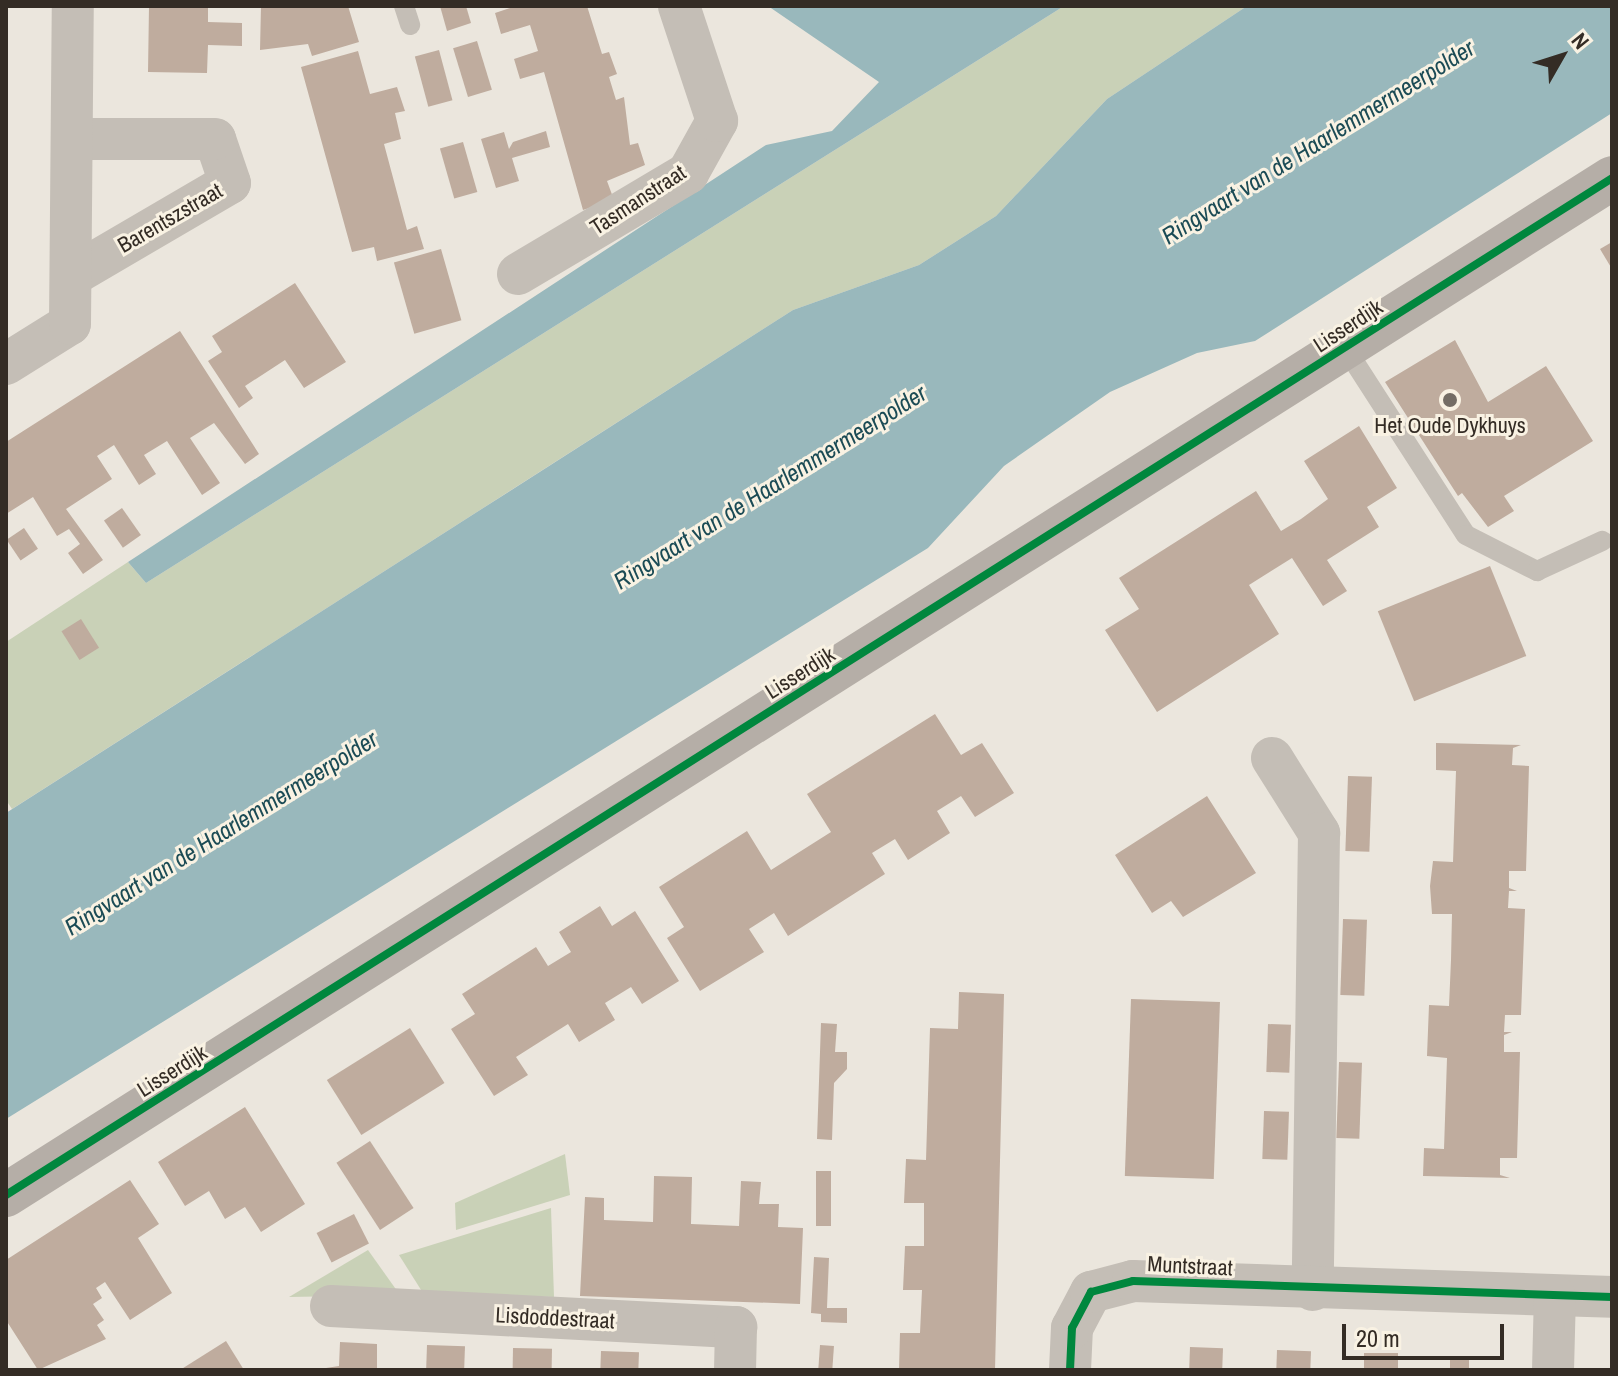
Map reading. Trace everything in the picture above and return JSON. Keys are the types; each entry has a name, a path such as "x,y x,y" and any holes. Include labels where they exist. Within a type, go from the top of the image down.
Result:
{"street":[{"path":"6,364 70,324 73,6"},
{"name":"Tasmanstraat","path":"518,274 688,173 717,121 679,6"},
{"name":"Barentszstraat","path":"71,276 230,183 215,139 72,139"},
{"name":"Lisserdijk","path":"6,1195 1612,178"},
{"path":"1272,758 1319,833 1313,1290"},
{"name":"Muntstraat","path":"1070,1370 1072,1328 1091,1292 1133,1281 1313,1290 1612,1297"},
{"path":"1553,1370 1555,1296"},
{"name":"Lisdoddestraat","path":"331,1306 736,1327 735,1370"}],"lane":[{"path":"1346,349 1466,535 1537,571 1602,541"}],"green space":[{"path":"1064,6 1247,6 1107,99 996,216 919,265 793,310 12,809 6,800 6,642 128,562 146,583"},
{"path":"565,1154 570,1195 456,1230 455,1203"},
{"path":"551,1208 554,1297 423,1293 399,1255"},
{"path":"368,1250 400,1295 289,1297"}],"water":[{"path":"768,6 1064,6 146,583 128,562 766,145 832,131 879,82"},
{"name":"Ringvaart van de Haarlemmermeerpolder","path":"1247,6 1612,6 1612,113 1255,341 1197,353 1110,392 1004,466 928,548 6,1119 6,813 793,310 919,265 996,216 1107,99"}],"building":[{"path":"149,6 208,6 208,22 242,23 242,46 208,45 207,73 148,72"},
{"path":"261,6 348,6 359,42 312,56 308,44 260,50"},
{"path":"440,6 466,6 471,23 447,31"},
{"path":"516,6 587,6 602,54 609,52 617,74 609,77 616,100 624,97 630,145 638,143 645,165 607,181 614,200 583,210 544,72 520,79 514,59 538,51 530,25 501,34 495,13"},
{"path":"477,41 492,90 468,97 453,48"},
{"path":"439,50 452,100 428,107 415,56"},
{"path":"358,51 370,94 397,87 405,111 395,113 401,139 384,144 407,230 417,226 424,249 377,261 374,247 352,252 301,67"},
{"path":"546,131 550,147 512,158 519,181 496,188 481,139 504,132 509,149 513,142"},
{"path":"463,142 477,192 454,199 440,149"},
{"path":"1612,242 1612,269 1600,249"},
{"path":"441,249 461,320 414,334 394,263"},
{"path":"295,283 346,362 304,388 285,360 245,386 253,398 239,408 208,361 222,352 212,336"},
{"path":"180,331 259,454 245,464 214,423 190,438 220,483 202,495 167,441 144,455 156,474 139,485 114,445 97,456 112,479 66,509 103,560 83,574 68,553 80,544 69,529 57,536 33,497 6,514 6,442"},
{"path":"1455,340 1488,402 1546,366 1593,441 1504,496 1514,511 1488,527 1462,493 1458,496 1385,382"},
{"path":"1359,426 1397,488 1367,507 1379,527 1327,560 1347,591 1323,606 1292,558 1249,585 1279,634 1157,712 1105,630 1139,609 1119,578 1256,491 1281,531 1301,519 1328,499 1304,461"},
{"path":"122,508 141,535 123,548 104,521"},
{"path":"24,528 38,549 21,560 7,540"},
{"path":"1490,566 1526,656 1414,701 1378,611"},
{"path":"81,619 99,648 80,660 61,631"},
{"path":"935,714 961,755 982,743 1014,793 975,817 961,796 937,811 950,833 908,860 895,839 872,853 885,874 788,936 774,913 749,929 764,952 700,991 667,938 684,927 659,887 747,831 771,870 831,832 807,794"},
{"path":"1436,743 1521,745 1513,748 1512,765 1529,766 1526,871 1509,871 1509,888 1517,891 1509,891 1508,908 1525,909 1521,1015 1505,1015 1504,1032 1512,1032 1504,1035 1504,1052 1520,1052 1517,1158 1500,1158 1500,1175 1510,1178 1423,1176 1424,1148 1444,1149 1447,1058 1427,1056 1429,1005 1449,1006 1451,960 1452,914 1432,914 1430,886 1433,861 1453,862 1456,771 1436,770"},
{"path":"1348,776 1372,777 1369,852 1345,851"},
{"path":"1207,796 1256,873 1183,917 1171,901 1152,913 1115,855"},
{"path":"600,906 612,926 635,911 679,981 642,1004 631,987 605,1003 615,1020 579,1042 568,1024 516,1057 528,1075 494,1096 451,1029 475,1014 462,994 536,947 548,966 571,952 559,932"},
{"path":"1343,919 1367,920 1364,996 1340,995"},
{"path":"959,992 1004,994 995,1370 899,1370 900,1333 920,1333 922,1290 903,1290 905,1246 924,1246 924,1203 904,1203 906,1159 926,1160 930,1028 958,1029"},
{"path":"1131,999 1220,1002 1214,1179 1125,1176"},
{"path":"821,1023 837,1024 835,1052 847,1052 847,1069 834,1083 832,1140 817,1139"},
{"path":"1268,1024 1291,1025 1289,1073 1266,1072"},
{"path":"410,1028 444,1083 361,1135 327,1080"},
{"path":"1339,1062 1362,1063 1359,1139 1336,1138"},
{"path":"245,1107 305,1204 261,1232 245,1207 225,1219 209,1191 185,1206 158,1162"},
{"path":"1264,1111 1289,1112 1287,1160 1262,1159"},
{"path":"370,1141 414,1208 380,1230 336,1163"},
{"path":"816,1171 831,1171 831,1226 816,1226"},
{"path":"654,1176 692,1177 691,1224 739,1226 741,1181 761,1182 759,1204 779,1204 778,1227 803,1228 800,1304 580,1296 585,1197 604,1198 604,1220 653,1222"},
{"path":"130,1180 159,1224 138,1238 172,1293 130,1320 105,1282 96,1288 102,1298 93,1304 104,1320 97,1325 106,1339 38,1370 6,1320 6,1260"},
{"path":"354,1214 369,1243 332,1262 317,1233"},
{"path":"814,1257 829,1258 827,1308 847,1308 847,1323 821,1322 821,1314 811,1313"},
{"path":"226,1341 244,1370 180,1370"},
{"path":"340,1342 377,1344 377,1370 313,1370 339,1366"},
{"path":"427,1345 465,1346 464,1370 426,1370"},
{"path":"820,1345 834,1346 832,1370 818,1370"},
{"path":"1190,1347 1223,1348 1222,1370 1189,1370"},
{"path":"513,1348 552,1349 552,1370 513,1370"},
{"path":"1277,1350 1311,1351 1310,1370 1276,1370"},
{"path":"601,1351 639,1352 638,1370 600,1370"},
{"path":"1364,1353 1398,1353 1398,1370 1364,1370"},
{"path":"1450,1356 1469,1356 1469,1370 1450,1370"}],"cycle path":[{"path":"6,1195 1612,178"},
{"path":"1070,1370 1072,1328 1091,1292 1133,1281 1612,1297"}],"place":[{"name":"Het Oude Dykhuys","path":"1450,400"}]}
